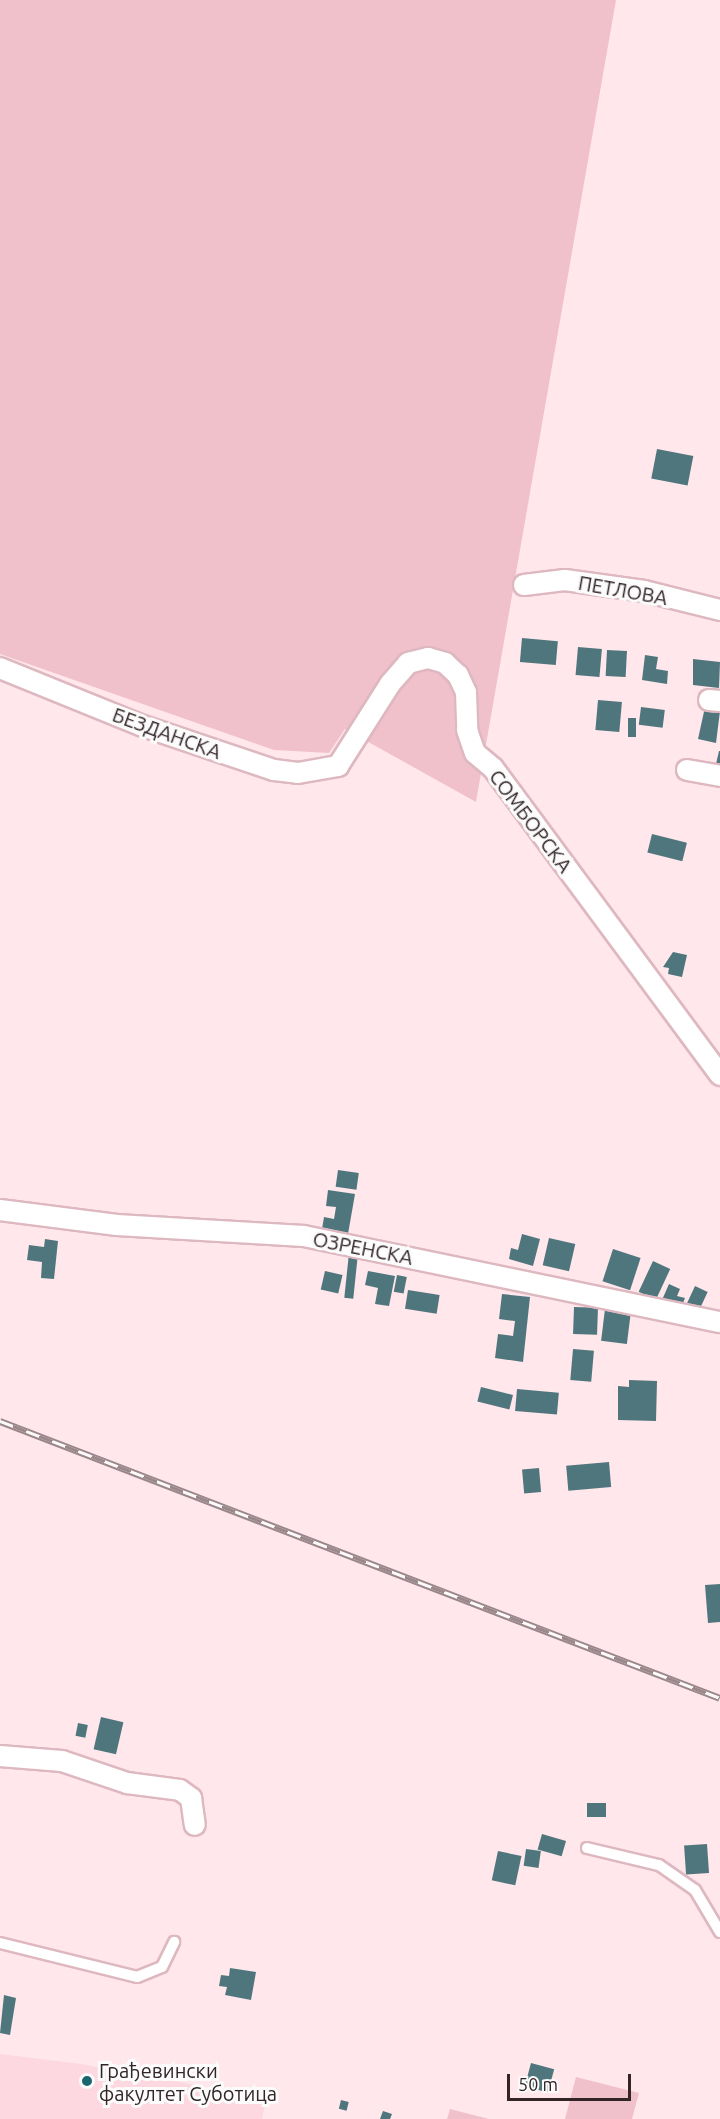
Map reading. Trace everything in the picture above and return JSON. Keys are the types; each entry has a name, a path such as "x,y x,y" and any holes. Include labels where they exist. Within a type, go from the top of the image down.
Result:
{"street":[{"name":"ПЕТЛОВА","path":"524,585 565,580 644,591 720,610"},
{"name":"СОМБОРСКА","path":"338,766 390,684 408,663 428,658 452,668 466,692 467,730 475,753 493,768 720,1075"},
{"name":"БЕЗДАНСКА","path":"0,668 143,726 274,770 298,773 338,766"},
{"path":"687,770 720,776"},
{"name":"ОЗРЕНСКА","path":"0,1210 117,1225 304,1236 720,1322"},
{"path":"0,1756 62,1761 127,1783 180,1790 191,1798 195,1825"}],"lane":[{"path":"587,1848 658,1865 695,1890 720,1932"},
{"path":"0,1943 137,1977 162,1967 174,1942"}],"shaded area":[{"path":"0,0 616,0 476,802 345,729 329,753 274,750 0,654"},
{"name":"Грађевински факултет Суботица","path":"0,2054 81,2064 266,2098 262,2119 0,2119"},
{"path":"576,2077 639,2093 632,2119 565,2119"},
{"path":"450,2109 489,2119 447,2119"}],"building":[{"path":"657,449 693,456 688,486 651,478"},
{"path":"522,638 558,641 556,665 520,662"},
{"path":"578,647 602,649 599,677 576,675"},
{"path":"607,650 627,651 626,677 606,676"},
{"path":"645,655 658,657 656,669 668,671 667,684 642,680"},
{"path":"693,659 720,662 719,688 693,685"},
{"path":"598,700 622,702 619,732 595,730"},
{"path":"641,707 665,710 663,728 639,725"},
{"path":"705,707 720,711 716,743 698,739"},
{"path":"628,718 636,718 636,737 628,737"},
{"path":"720,751 720,765 716,764"},
{"path":"652,834 687,843 682,861 647,852"},
{"path":"673,952 687,955 682,977 668,974 669,968 663,967"},
{"path":"338,1170 359,1173 356,1190 336,1187"},
{"path":"328,1190 355,1194 348,1234 322,1229 324,1217 334,1219 336,1207 326,1206"},
{"path":"522,1234 540,1239 533,1266 509,1259 511,1248 518,1250"},
{"path":"549,1238 575,1244 569,1271 543,1265"},
{"path":"45,1239 58,1241 54,1279 41,1278 42,1262 27,1260 29,1245 44,1247"},
{"path":"613,1249 641,1258 630,1290 602,1281"},
{"path":"349,1253 358,1254 353,1299 344,1298"},
{"path":"653,1261 670,1269 656,1300 639,1292"},
{"path":"325,1271 343,1275 338,1294 321,1290"},
{"path":"368,1271 395,1276 389,1306 375,1304 378,1288 365,1285"},
{"path":"397,1275 407,1277 404,1294 394,1292"},
{"path":"669,1284 680,1289 677,1296 685,1298 681,1308 662,1300"},
{"path":"695,1286 708,1292 699,1310 687,1304"},
{"path":"408,1290 440,1295 437,1314 405,1309"},
{"path":"502,1294 530,1297 523,1362 495,1358 498,1334 513,1336 515,1321 499,1319"},
{"path":"574,1307 598,1308 597,1335 573,1334"},
{"path":"605,1309 631,1312 627,1344 601,1341"},
{"path":"573,1349 594,1351 591,1382 570,1380"},
{"path":"629,1380 657,1381 656,1421 618,1420 618,1386 629,1387"},
{"path":"481,1387 513,1395 509,1410 477,1402"},
{"path":"517,1389 559,1393 557,1415 515,1411"},
{"path":"609,1462 611,1487 568,1491 566,1466"},
{"path":"539,1468 541,1492 524,1493 522,1469"},
{"path":"720,1584 720,1622 708,1623 705,1585"},
{"path":"101,1717 123,1722 116,1754 94,1749"},
{"path":"78,1723 88,1725 85,1738 76,1736"},
{"path":"587,1803 606,1803 606,1817 587,1817"},
{"path":"542,1834 566,1841 562,1856 538,1849"},
{"path":"707,1844 709,1873 686,1875 684,1846"},
{"path":"526,1849 541,1851 538,1868 524,1866"},
{"path":"498,1851 521,1856 515,1885 492,1880"},
{"path":"230,1968 256,1972 251,2000 225,1995 227,1987 219,1986 221,1975 229,1976"},
{"path":"4,1995 16,1998 10,2035 0,2033"},
{"path":"531,2063 554,2069 548,2092 525,2086"},
{"path":"341,2100 349,2102 347,2111 339,2109"},
{"path":"383,2111 392,2114 390,2119 380,2119"}],"railway":[{"path":"0,1421 720,1698"}],"place":[{"name":"Грађевински факултет Суботица","path":"87,2081"}]}
